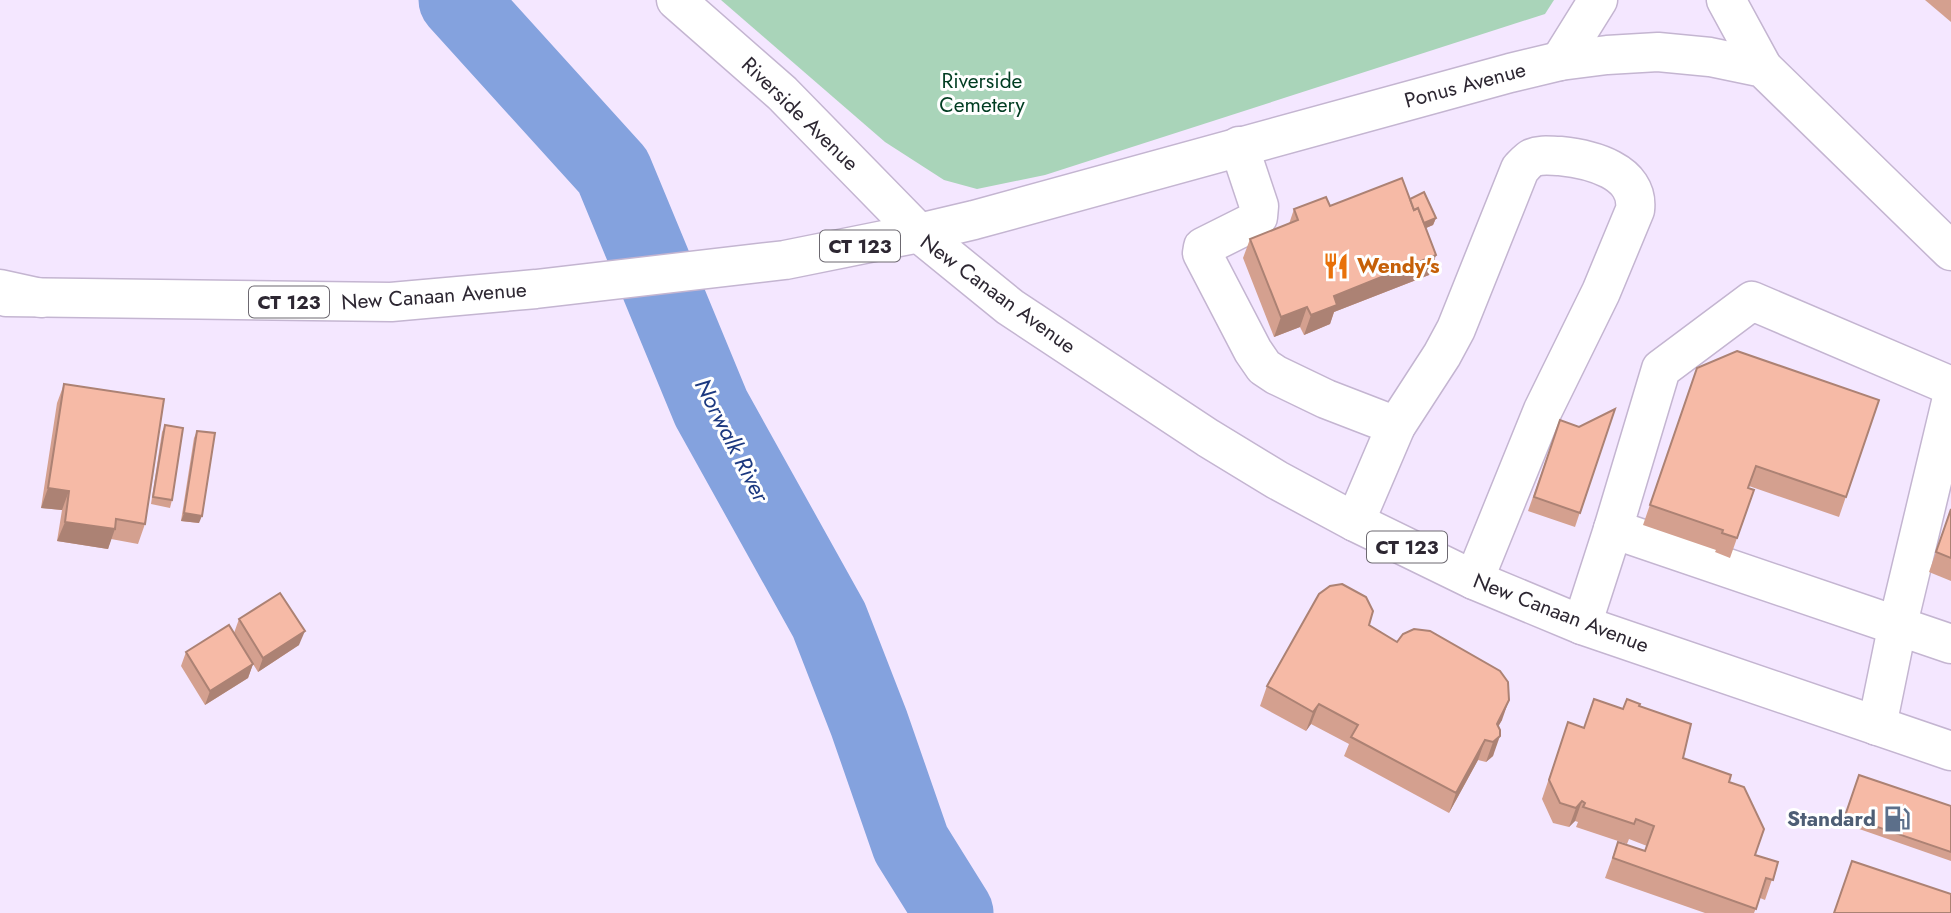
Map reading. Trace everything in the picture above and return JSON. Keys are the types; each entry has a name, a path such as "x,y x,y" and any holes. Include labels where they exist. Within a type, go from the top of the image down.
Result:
{"main road":[{"name":"Riverside Avenue","path":"676,0 782,93 919,233"},
{"path":"1560,61 1598,0"},
{"path":"1726,0 1763,68 1951,251"},
{"name":"Ponus Avenue","path":"919,233 1560,61 1658,52 1710,57 1763,68"},
{"path":"1239,146 1259,206 1258,218 1203,247 1202,253 1253,351 1264,367 1276,375 1326,399 1396,426"},
{"path":"1355,522 1396,426 1456,329 1520,169 1530,158 1545,155 1581,158 1615,171 1631,187 1636,199 1635,210 1601,292 1543,410 1474,580"},
{"name":"New Canaan Avenue","path":"0,297 391,302 536,289 766,262 820,254 919,233 1022,315 1208,438 1355,522 1474,580 1582,625 1951,751"},
{"path":"0,289 41,298"},
{"path":"1582,625 1661,369 1752,301 1951,386"},
{"path":"1877,726 1897,628 1951,402"},
{"path":"1613,529 1897,628 1951,644"}],"green space":[{"name":"Riverside Cemetery","path":"721,0 1554,0 1545,14 1045,175 977,189 944,180 885,142"}],"building":[{"name":"Wendy's","path":"1402,178 1414,210 1418,208 1436,255 1334,296 1337,305 1311,315 1307,307 1281,317 1250,239 1298,220 1294,209 1326,197 1330,206"},
{"path":"1424,192 1436,218 1424,223 1418,208 1414,210 1410,199"},
{"path":"1737,351 1879,400 1846,497 1756,466 1748,488 1754,490 1737,538 1722,533 1723,530 1650,505 1697,368"},
{"path":"64,384 164,399 145,524 116,519 115,529 65,522 69,491 48,488"},
{"path":"1615,409 1580,513 1534,497 1560,420 1579,427"},
{"path":"165,425 183,428 172,500 153,497"},
{"path":"197,431 215,433 202,516 184,513"},
{"path":"1951,509 1951,558 1936,552"},
{"path":"1342,584 1366,597 1373,611 1369,625 1397,642 1403,634 1414,629 1430,631 1500,671 1508,682 1509,700 1497,724 1500,736 1493,742 1485,740 1456,793 1351,737 1358,725 1319,704 1313,712 1267,686 1319,594 1330,586"},
{"path":"280,593 305,631 263,658 239,619"},
{"path":"229,625 253,664 210,691 186,652"},
{"path":"1594,699 1623,709 1627,699 1640,704 1639,706 1691,724 1683,758 1731,775 1729,782 1744,787 1764,829 1755,855 1778,862 1773,880 1766,878 1756,909 1613,858 1618,842 1645,851 1654,826 1636,819 1634,824 1583,807 1585,803 1582,801 1576,808 1560,803 1549,780 1568,722 1584,728"},
{"name":"Standard","path":"1859,775 1951,806 1951,852 1845,816"},
{"path":"1852,861 1951,894 1951,913 1834,913"}],"waterway":[{"name":"Norwalk River","path":"458,0 613,171 711,408 829,620 869,723 911,844 954,913"}],"place":[{"name":"Wendy's","path":"1336,266"},
{"name":"Standard","path":"1897,819"}]}
